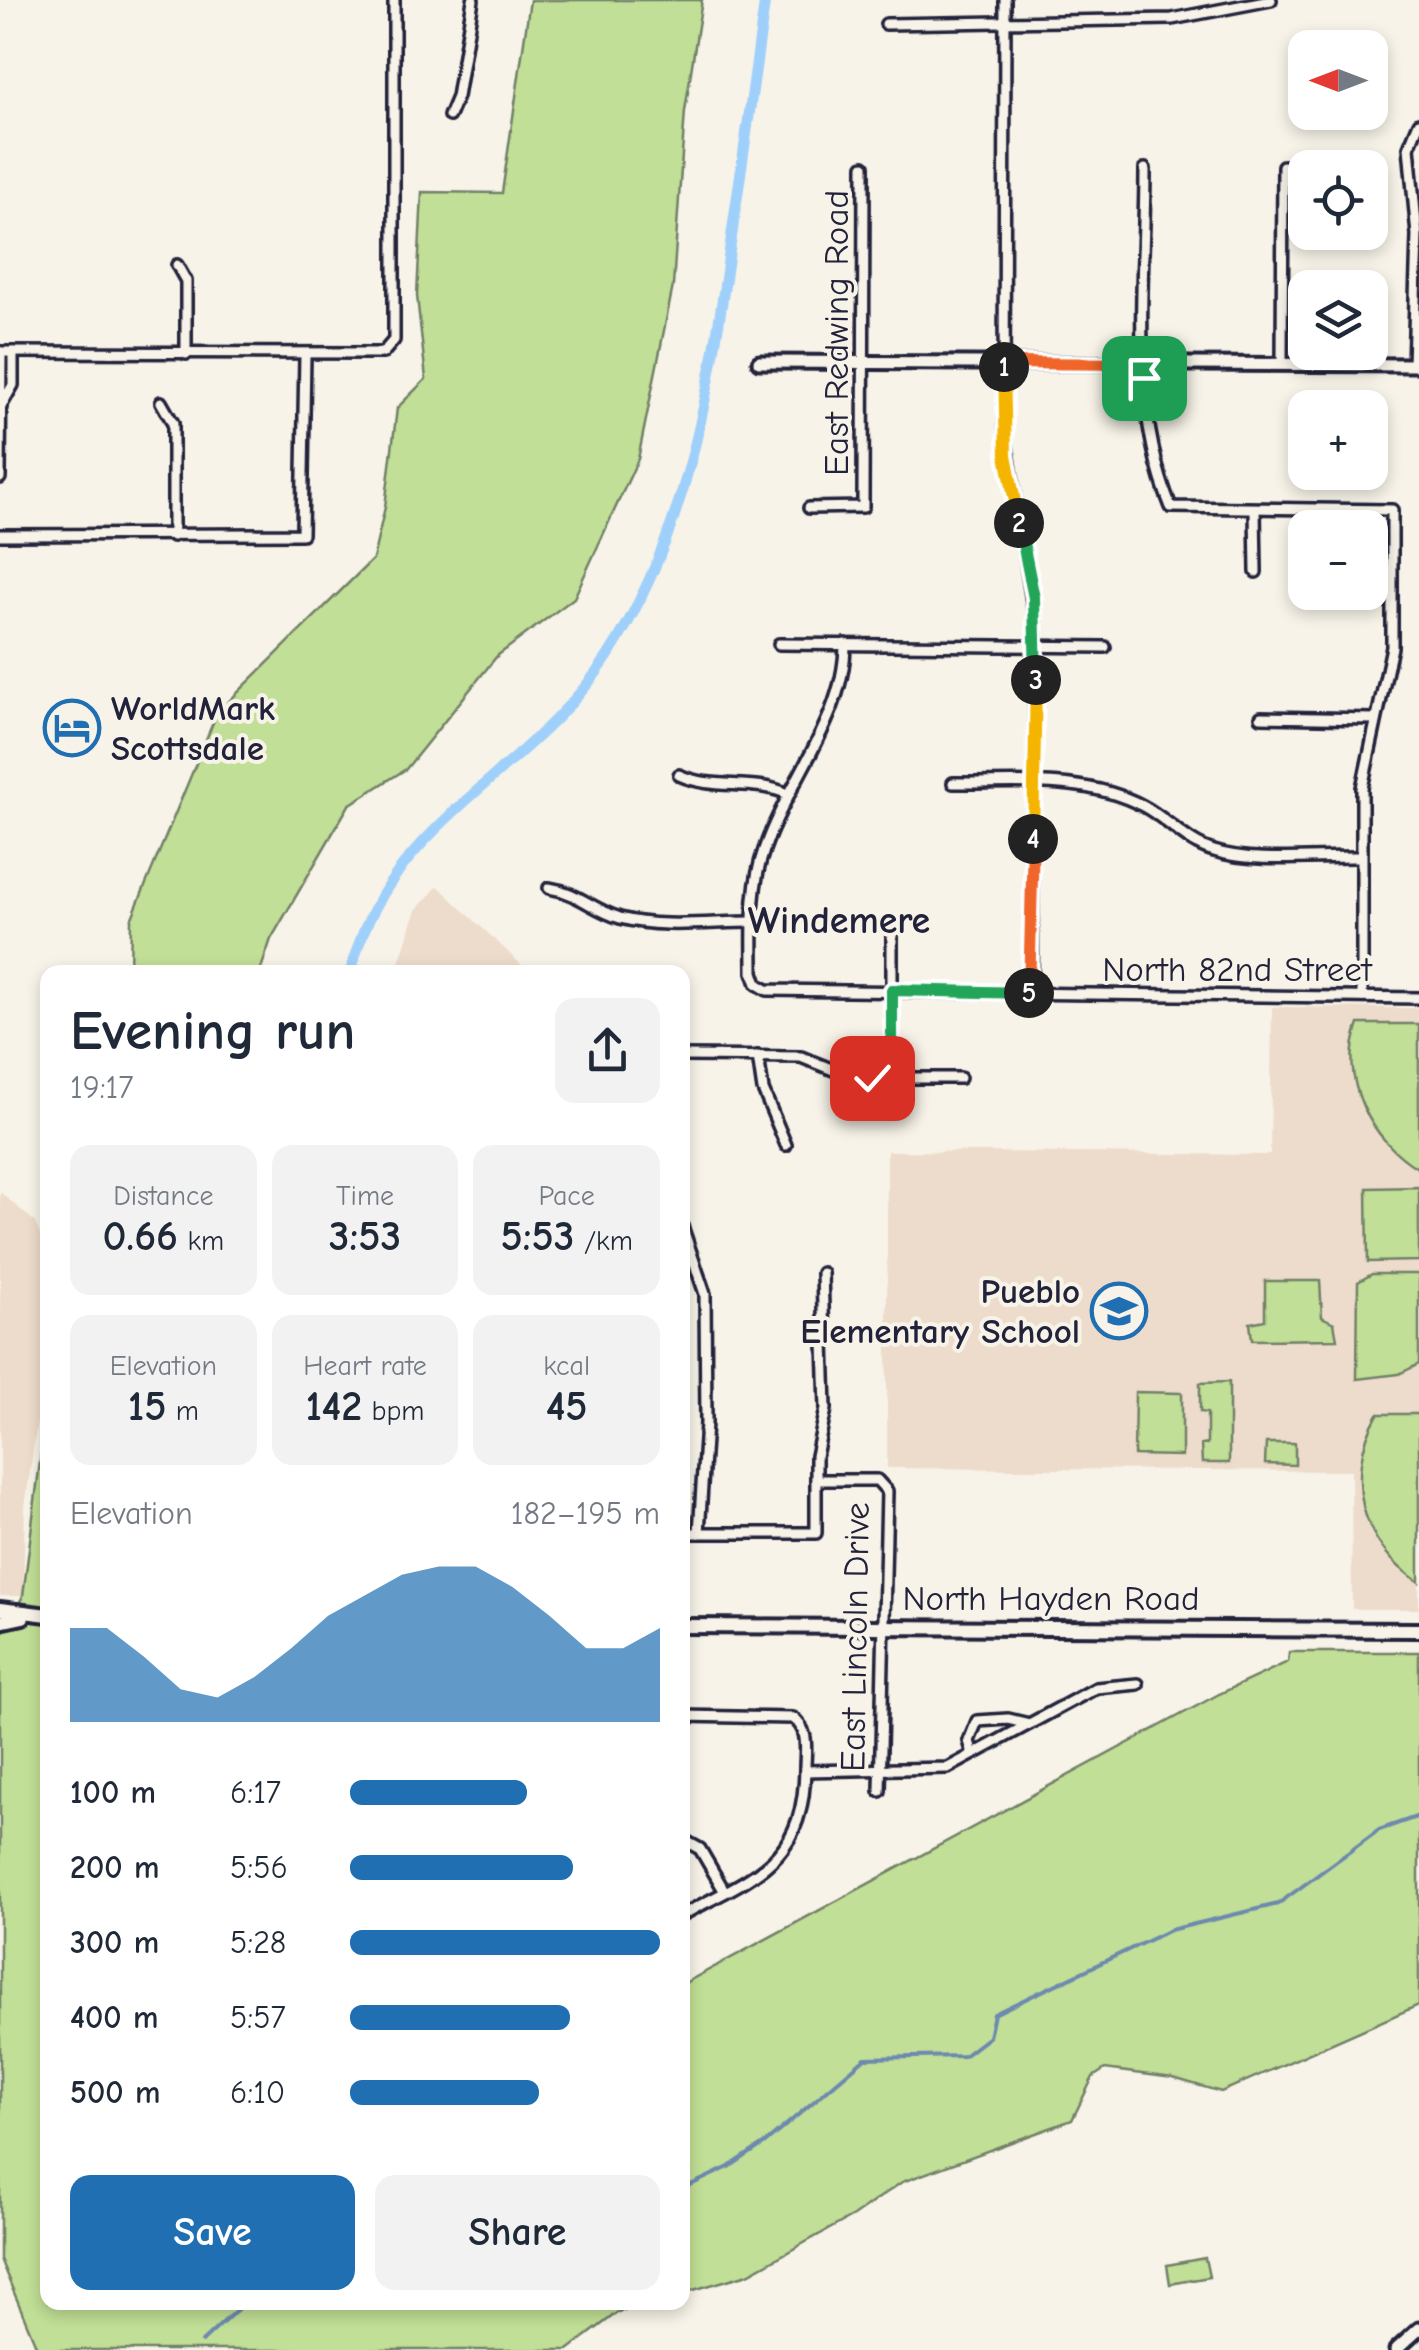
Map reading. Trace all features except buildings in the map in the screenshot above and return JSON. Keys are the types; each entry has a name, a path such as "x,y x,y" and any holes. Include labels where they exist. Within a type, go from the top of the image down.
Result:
{"main road":[{"path":"0,1609 40,1615"},
{"path":"0,1622 30,1615"},
{"name":"North Hayden Road","path":"690,1626 1419,1630"}],"street":[{"path":"0,478 1,352 305,355 383,353 389,348 394,340 394,0"},
{"path":"449,116 458,96 473,0"},
{"path":"1005,0 1006,455 1032,582 1036,646 1032,994"},
{"path":"886,24 1172,19 1264,1"},
{"path":"759,362 1416,365 1417,235 1409,148 1419,123"},
{"name":"East Redwing Road","path":"809,508 863,507 864,166"},
{"path":"1282,364 1283,166"},
{"path":"1146,169 1147,434 1171,507 1392,510 1392,647 1363,771 1362,997"},
{"path":"177,265 186,281 186,354"},
{"path":"1,406 12,385 14,352"},
{"path":"0,535 302,534 305,355"},
{"path":"161,402 173,424 173,536"},
{"path":"1255,508 1256,572"},
{"path":"779,644 1105,647"},
{"path":"549,888 570,891 603,912 636,921 753,922 762,854 840,691 845,644"},
{"path":"1261,717 1374,719"},
{"path":"678,775 704,784 762,784 788,794"},
{"path":"952,783 1080,786 1121,796 1215,852 1361,856"},
{"name":"North 82nd Street","path":"753,922 758,984 767,990 1419,998"},
{"path":"892,930 892,1078"},
{"path":"690,1056 801,1057 846,1075 960,1078"},
{"path":"758,1056 763,1090 786,1145"},
{"path":"690,1251 704,1294 706,1424 699,1533"},
{"path":"690,1533 816,1532 819,1434 826,1410 822,1273"},
{"name":"East Lincoln Drive","path":"816,1480 867,1480 883,1485 889,1502 880,1791"},
{"path":"805,1771 936,1770 1103,1685 1138,1684"},
{"path":"690,1716 787,1718 799,1722 805,1737 804,1801 791,1842 770,1867 690,1911"},
{"path":"974,1754 969,1741 977,1721 1008,1719 1029,1724"},
{"path":"690,1843 700,1849 725,1892"},
{"path":"1396,2350 1419,2329"}],"shaded area":[{"path":"438,886 522,965 398,965 416,910"},
{"name":"Pueblo Elementary School","path":"1272,1007 1419,1008 1419,1609 1352,1609 1351,1471 887,1468 887,1151 1270,1155"},
{"path":"0,1192 35,1222 40,1235 40,1401 25,1507 23,1596 0,1596"}],"green space":[{"path":"530,0 702,0 685,111 673,286 638,459 574,598 497,656 406,769 349,805 271,939 262,965 130,965 131,920 217,713 373,559 385,507 397,408 426,379 417,296 422,192 502,193"},
{"path":"1359,1024 1419,1024 1419,1169 1386,1142 1363,1107 1353,1066"},
{"path":"1419,1187 1419,1261 1368,1262 1367,1188"},
{"path":"1372,1274 1419,1274 1419,1364 1399,1374 1357,1379 1358,1282"},
{"path":"1265,1281 1320,1281 1322,1317 1334,1323 1337,1339 1252,1340 1250,1323 1265,1320"},
{"path":"1229,1382 1229,1463 1202,1463 1201,1445 1207,1444 1207,1413 1200,1412 1200,1383"},
{"path":"1135,1392 1182,1393 1182,1456 1134,1455"},
{"path":"1378,1414 1419,1414 1419,1582 1383,1549 1363,1507 1361,1460"},
{"path":"1266,1443 1295,1443 1295,1465 1265,1464"},
{"path":"40,1461 40,2310 625,2310 568,2350 38,2350 0,2259 0,1637 23,1596"},
{"path":"1289,1652 1419,1652 1419,2005 1221,2092 1173,2078 1105,2069 1093,2077 1072,2120 902,2182 853,2216 748,2274 690,2291 690,1980 1219,1694 1288,1662"},
{"path":"1205,2258 1209,2277 1170,2284 1167,2265"}],"waterway":[{"path":"353,965 368,921 394,877 426,839 576,697 608,656 658,560 692,458 704,406 765,0"},
{"path":"690,2185 729,2167 765,2143 865,2058 964,2056 989,2037 994,2014 1170,1930 1278,1904 1379,1830 1419,1816"},
{"path":"202,2342 236,2310"}],"place":[{"name":"WorldMark Scottsdale","path":"72,728"},
{"name":"Pueblo Elementary School","path":"1119,1311"}],"district":[{"name":"Windemere","path":"839,921"}],"route":[{"path":"872,1078 892,1078 892,990 1032,994 1035,620 1029,566 1006,455 1004,363 1144,364 1144,378"}]}
